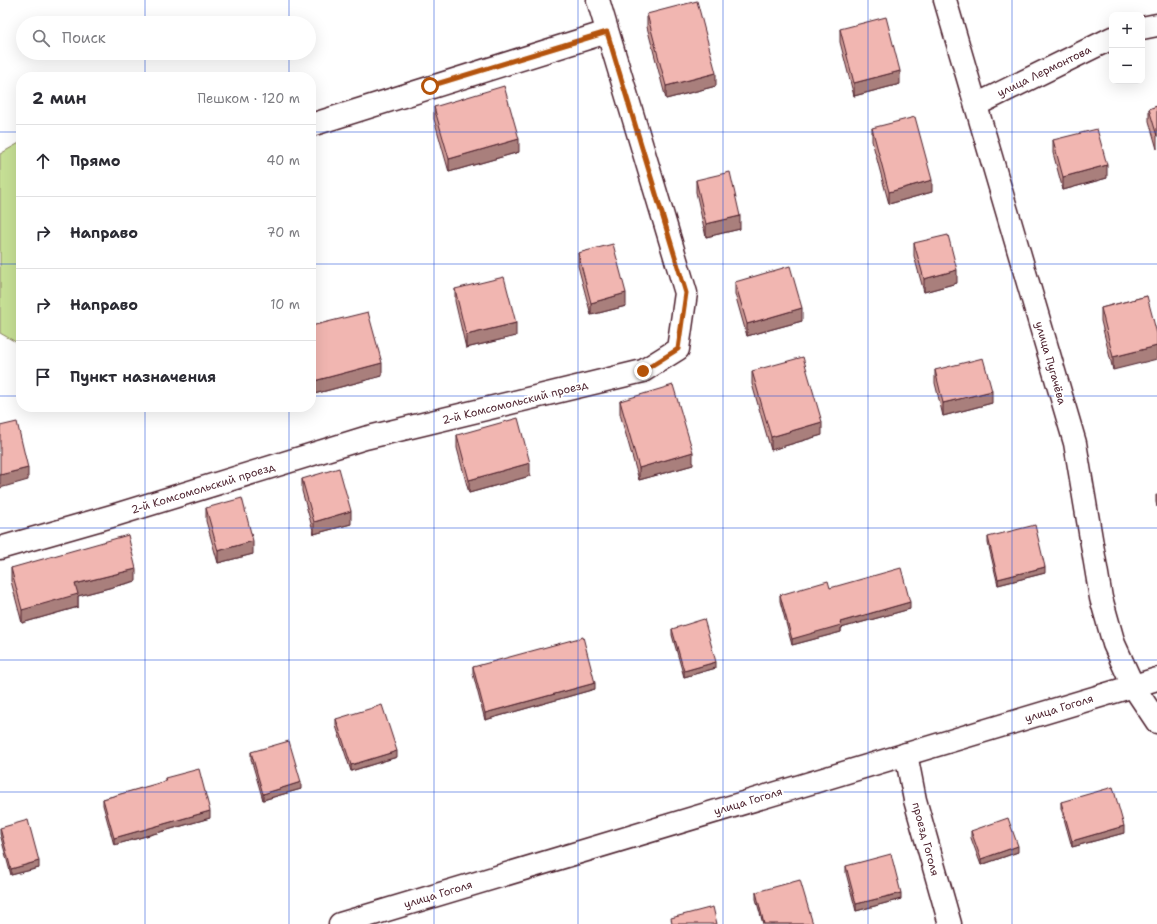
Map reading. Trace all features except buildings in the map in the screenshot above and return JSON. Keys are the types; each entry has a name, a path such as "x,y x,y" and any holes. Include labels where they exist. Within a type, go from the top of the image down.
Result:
{"street":[{"name":"2-й Комсомольский проезд","path":"0,548 365,438 643,371 678,349 686,293 598,0"},
{"name":"улица Пугачёва","path":"945,0 1075,443 1101,598 1114,644 1134,686 1157,722"},
{"path":"1145,27 1157,25"},
{"path":"316,123 607,32"},
{"name":"улица Лермонтова","path":"976,105 1109,39"},
{"name":"улица Гоголя","path":"340,924 1157,679"},
{"name":"проезд Гоголя","path":"906,754 915,800 950,924"}],"green space":[{"path":"16,145 16,342 0,333 0,154"}],"route":[{"path":"430,86 607,32 686,293 678,349 643,371"}]}
